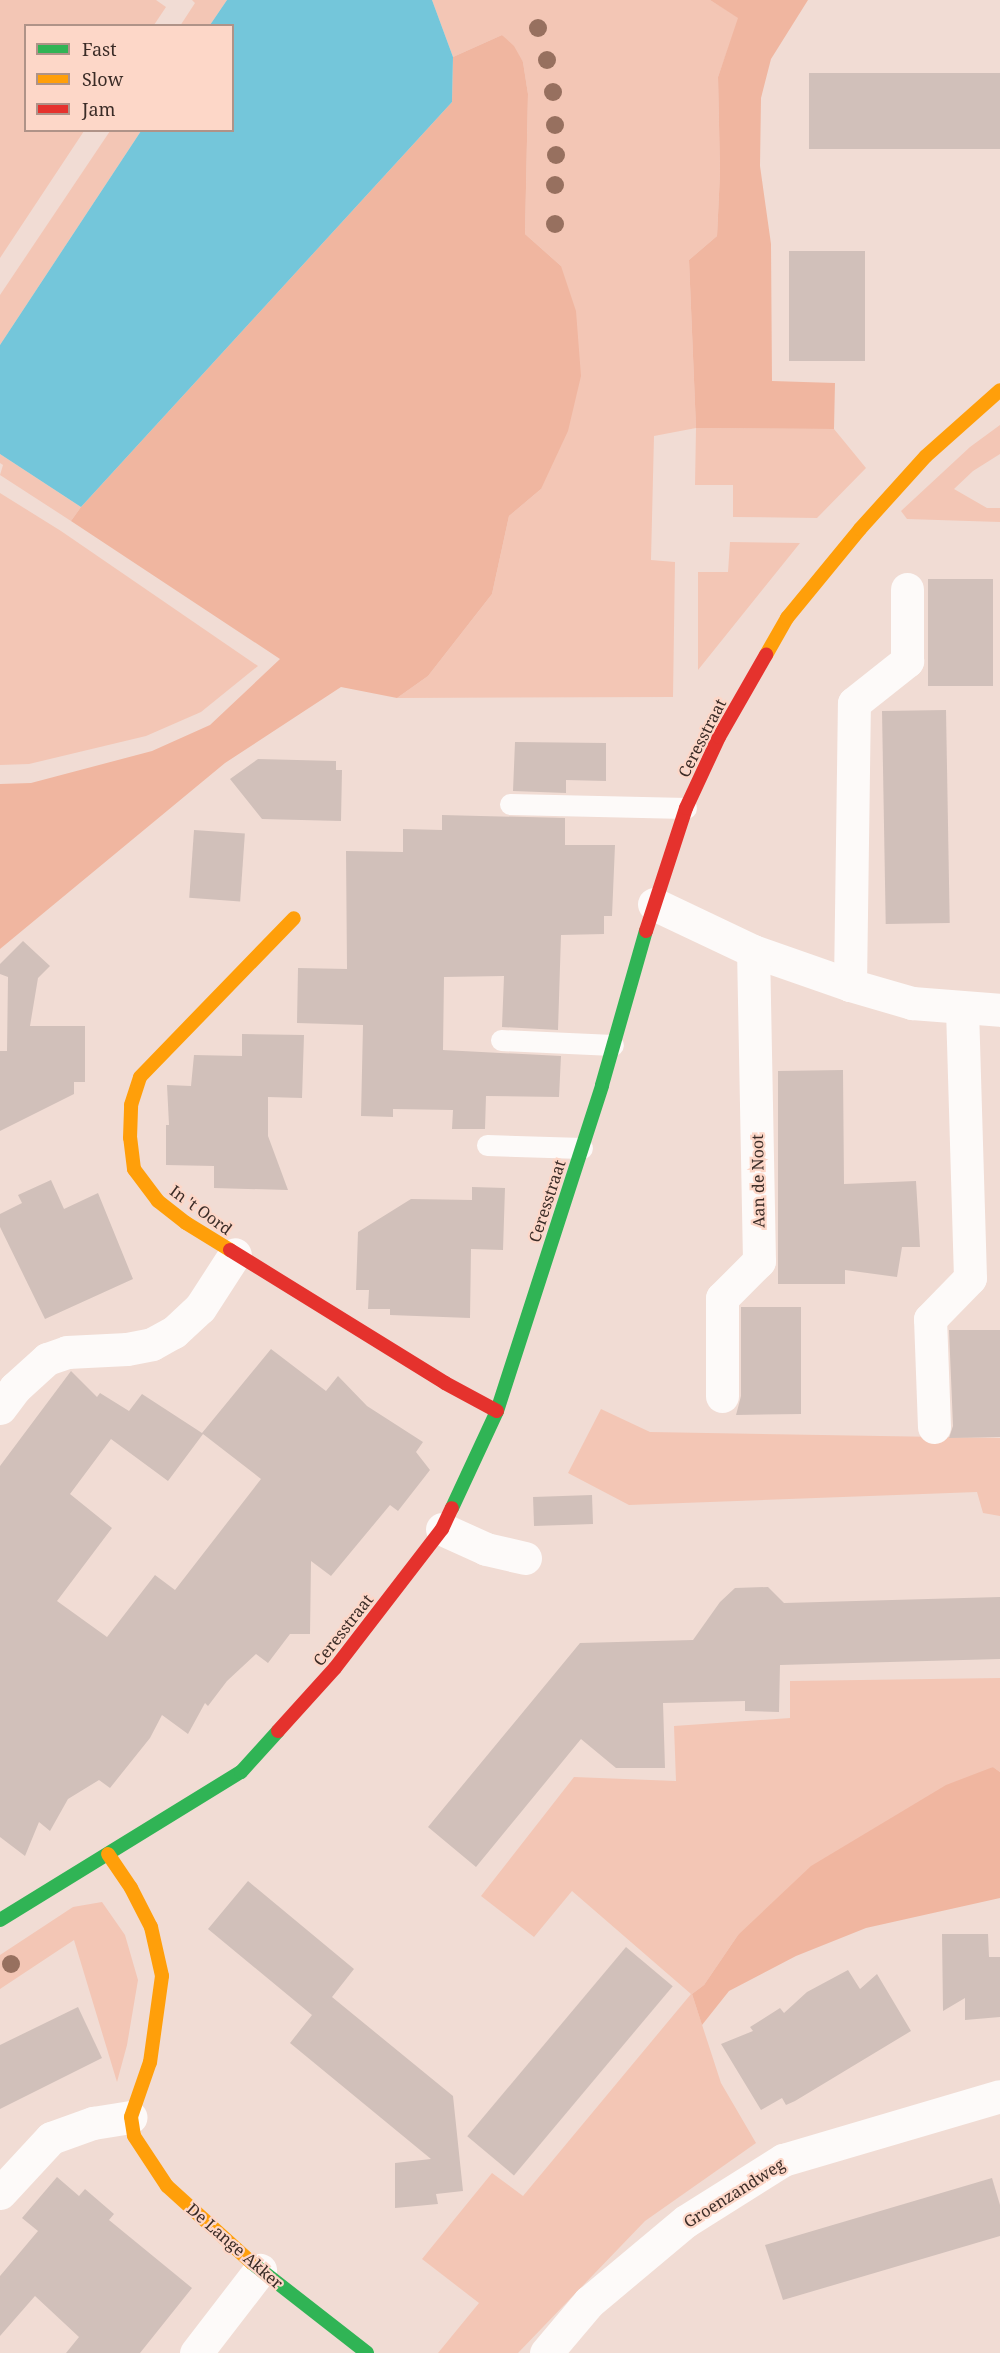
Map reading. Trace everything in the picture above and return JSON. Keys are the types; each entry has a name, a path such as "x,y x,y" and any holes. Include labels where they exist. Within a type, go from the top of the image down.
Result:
{"street":[{"name":"Ceresstraat","path":"0,1920 241,1772 335,1668 442,1529 497,1411 582,1148 654,904 686,808 719,737 787,618 860,529 927,456 1000,390"},
{"path":"850,985 854,703 907,661 907,589"},
{"path":"654,904 753,951 850,985 912,1003 962,1009 1000,1010"},
{"name":"In 't Oord","path":"294,918 140,1077 131,1105 130,1138 134,1169 158,1201 235,1254 445,1383 497,1411"},
{"name":"Aan de Noot","path":"722,1396 722,1298 759,1261 753,951"},
{"path":"934,1426 930,1319 969,1278 962,1009"},
{"path":"0,1408 15,1388 47,1359 66,1352 127,1349 152,1344 174,1332 200,1308 235,1254"},
{"path":"442,1529 486,1549 525,1558"},
{"path":"0,2193 51,2138 93,2123 131,2117 150,2062 157,2027 162,1976 151,1927 132,1888 108,1854"},
{"name":"Groenzandweg","path":"546,2353 589,2302 686,2221 783,2160 1000,2097"},
{"name":"De Lange Akker","path":"131,2117 134,2136 167,2186 260,2270 367,2353"},
{"path":"195,2353 260,2270"}],"lane":[{"path":"510,804 686,808"},
{"path":"501,1040 613,1045"},
{"path":"487,1145 582,1148"}],"shaded area":[{"path":"0,0 156,0 166,7 155,24 24,24 24,132 83,132 0,258"},
{"path":"192,0 227,0 211,24 181,24 195,3"},
{"path":"432,0 710,0 739,18 718,77 720,173 717,236 689,260 696,428 654,436 651,560 675,562 673,697 397,698 428,676 492,594 509,516 541,489 561,266 525,234 528,94 523,62 502,35 453,57"},
{"path":"710,0 808,0 771,59 761,98 760,166 771,244 772,381 835,383 834,429 696,428 689,260 717,236 720,173 718,77 738,18"},
{"path":"502,35 514,46 523,62 528,94 525,234 561,266 576,311 581,376 568,431 541,489 509,516 492,594 428,676 397,698 341,687 225,763 0,949 0,784 31,783 152,751 210,725 280,659 71,521 81,507 452,102 453,57"},
{"path":"109,132 140,132 0,345 0,295"},
{"path":"1000,425 1000,454 973,471 954,489 987,508 1000,508 1000,522 907,519 901,511 970,447"},
{"path":"696,428 834,429 866,468 817,518 733,517 733,485 695,485"},
{"path":"0,454 81,507 71,521 0,475 3,465 0,463"},
{"path":"0,493 61,531 258,666 201,712 146,736 29,764 0,765"},
{"path":"730,542 800,543 698,670 698,572 728,572"},
{"path":"601,1409 650,1432 1000,1438 1000,1516 983,1513 977,1492 629,1505 568,1473"},
{"path":"1000,1678 1000,1772 993,1767 738,1935 704,1985 692,1994 721,2083 756,2143 645,2221 518,2353 438,2353 479,2303 422,2259 492,2173 523,2196 691,1994 572,1891 534,1937 481,1896 574,1777 676,1781 674,1726 790,1718 790,1681"},
{"path":"993,1767 1000,1772 1000,1898 866,1928 796,1956 729,1991 702,2025 692,1994 704,1985 738,1935 811,1866 946,1785"},
{"path":"102,1902 125,1935 138,1980 127,2045 117,2082 74,1940 0,1989 0,1955 73,1907"}],"water":[{"path":"227,0 432,0 453,57 452,102 81,507 0,454 0,345 140,132 234,132 234,24 211,24"}],"building":[{"path":"809,73 1000,73 1000,149 809,149"},
{"path":"789,251 865,251 865,361 789,361"},
{"path":"928,579 993,579 993,686 928,686"},
{"path":"946,710 950,923 886,924 882,711"},
{"path":"515,742 606,743 606,781 566,780 566,793 513,791"},
{"path":"258,759 336,761 336,770 342,770 341,821 262,819 230,779"},
{"path":"442,815 565,818 565,845 615,845 612,916 604,916 604,934 561,935 558,1030 502,1027 504,976 444,977 443,1050 561,1056 559,1097 486,1096 485,1129 452,1129 453,1110 393,1109 393,1117 361,1116 363,1025 297,1023 298,968 347,969 346,851 403,852 403,829 442,830"},
{"path":"194,830 245,834 240,901 189,898"},
{"path":"23,941 50,966 38,978 30,1026 85,1026 85,1082 74,1082 74,1094 0,1131 0,1051 7,1051 8,977 0,974 0,964"},
{"path":"242,1034 304,1035 302,1098 268,1097 268,1136 288,1190 214,1188 214,1166 166,1165 166,1125 169,1125 167,1085 191,1086 194,1055 242,1056"},
{"path":"843,1070 844,1184 916,1181 920,1247 902,1247 897,1277 845,1270 845,1284 778,1284 778,1071"},
{"path":"51,1180 64,1209 98,1193 133,1279 45,1319 0,1227 0,1214 22,1203 18,1195"},
{"path":"472,1187 505,1188 503,1250 471,1249 470,1318 390,1315 390,1309 368,1309 369,1290 356,1290 358,1232 411,1199 472,1200"},
{"path":"741,1307 801,1307 801,1414 736,1415 741,1396"},
{"path":"949,1330 1000,1330 1000,1437 949,1438 953,1426"},
{"path":"271,1349 326,1391 338,1376 367,1406 423,1442 416,1452 430,1470 398,1511 390,1505 331,1576 311,1561 310,1634 290,1634 268,1663 256,1654 227,1681 208,1706 205,1703 188,1734 162,1715 150,1738 110,1788 99,1780 68,1799 50,1831 39,1822 25,1856 0,1837 0,1466 71,1371 97,1397 100,1393 129,1411 142,1394 202,1433","holes":["203,1434 261,1479 175,1590 155,1575 107,1637 57,1601 112,1528 70,1494 111,1439 168,1481"]},
{"path":"592,1495 593,1524 534,1526 533,1497"},
{"path":"768,1587 784,1603 1000,1597 1000,1659 780,1665 779,1712 745,1711 745,1701 663,1703 665,1768 616,1768 581,1739 476,1867 428,1827 580,1643 693,1640 720,1602 735,1588"},
{"path":"248,1881 354,1969 332,1997 453,2096 463,2191 436,2194 438,2204 395,2208 395,2163 431,2159 290,2043 312,2015 208,1929"},
{"path":"942,1934 988,1934 989,1957 1000,1957 1000,2017 965,2020 965,1998 943,2011"},
{"path":"626,1947 673,1986 514,2175 467,2136"},
{"path":"848,1970 860,1989 877,1974 911,2031 795,2101 786,2105 782,2098 761,2110 721,2044 753,2031 750,2027 780,2008 784,2013 807,1992"},
{"path":"78,2007 102,2058 0,2109 0,2045"},
{"path":"57,2177 79,2196 85,2189 114,2214 109,2220 192,2288 140,2353 66,2353 79,2337 35,2296 0,2336 0,2276 38,2231 22,2218"},
{"path":"992,2178 1000,2205 1000,2236 783,2300 765,2245"}],"traffic: fast":[{"path":"452,1508 497,1411 602,1085 646,931"},
{"path":"0,1920 241,1772 278,1731"},
{"path":"252,2263 367,2353"}],"traffic: slow":[{"path":"766,655 787,618 860,529 926,456 1000,390"},
{"path":"230,1250 186,1223 158,1201 134,1169 130,1138 131,1105 140,1077 294,918"},
{"path":"108,1854 131,1888 151,1927 162,1976 150,2062 131,2117 134,2136 167,2186 252,2263"}],"traffic: jam":[{"path":"646,931 686,808 719,737 766,655"},
{"path":"230,1250 445,1383 497,1411"},
{"path":"278,1731 335,1668 442,1529 452,1508"}]}
